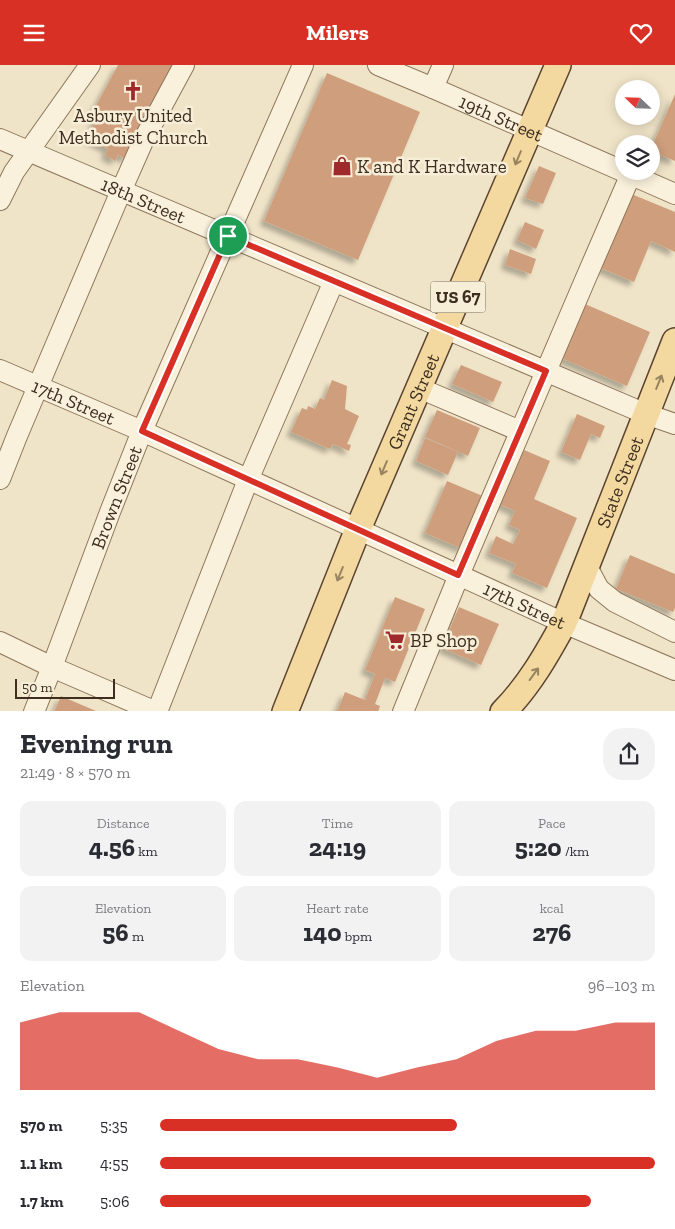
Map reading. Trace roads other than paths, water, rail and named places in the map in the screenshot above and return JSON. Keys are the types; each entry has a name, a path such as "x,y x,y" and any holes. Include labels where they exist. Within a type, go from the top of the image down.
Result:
{"main road":[{"name":"Grant Street","path":"285,711 358,529 558,65"},
{"name":"State Street","path":"503,711 512,703 544,659 564,623 675,341"}],"street":[{"path":"0,200 14,172 28,151 90,65"},
{"path":"0,479 144,139 184,65"},
{"name":"Brown Street","path":"34,711 142,431 302,65"},
{"name":"19th Street","path":"378,65 615,167"},
{"path":"434,88 443,65"},
{"name":"18th Street","path":"0,139 675,424"},
{"path":"403,711 458,575 628,180"},
{"name":"19th Street","path":"644,180 675,194"},
{"path":"0,642 52,667 157,711 248,480 334,281"},
{"name":"17th Street","path":"0,370 142,431 564,623 675,670"},
{"path":"419,388 520,431"},
{"path":"586,565 599,589 615,602 675,632"}],"place":[{"name":"Asbury United Methodist Church","path":"133,91"},
{"name":"K and K Hardware","path":"342,166"},
{"name":"BP Shop","path":"395,640"}]}
